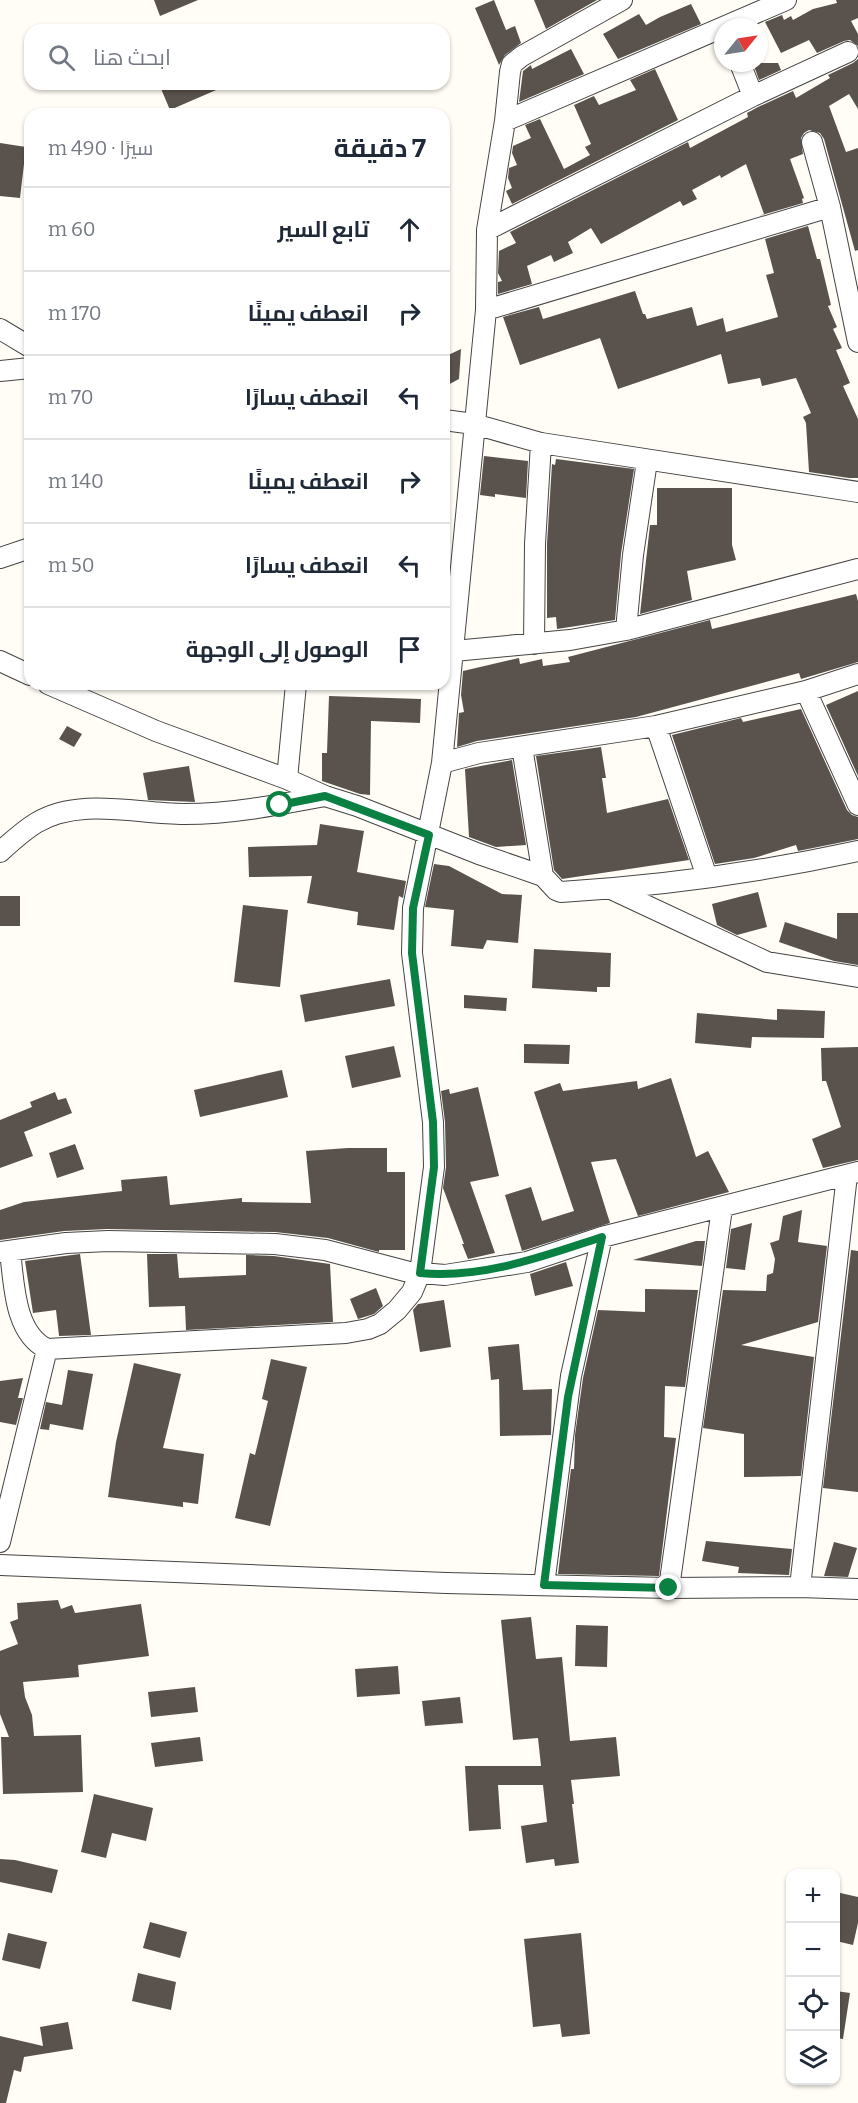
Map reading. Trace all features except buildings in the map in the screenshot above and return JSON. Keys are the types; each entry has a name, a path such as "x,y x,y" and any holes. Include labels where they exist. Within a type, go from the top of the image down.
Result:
{"street":[{"path":"450,688 486,310 487,230 510,72 516,60 622,0"},
{"path":"744,18 786,0"},
{"path":"504,121 714,31"},
{"path":"487,230 753,96 848,52"},
{"path":"744,72 753,96"},
{"path":"812,142 830,207 858,342"},
{"path":"486,310 830,207"},
{"path":"0,329 24,343"},
{"path":"0,371 24,369"},
{"path":"450,421 474,424 541,443 858,492"},
{"path":"534,644 535,544 541,443"},
{"path":"626,630 633,555 647,461"},
{"path":"0,544 24,542"},
{"path":"0,558 24,550"},
{"path":"454,651 534,644 626,630 858,569"},
{"path":"0,661 24,672"},
{"path":"442,763 479,753 656,726 806,691 858,674"},
{"path":"62,690 156,731 479,854 543,876 556,890 561,892 610,889 707,877 858,851"},
{"path":"287,779 295,690"},
{"path":"450,690 442,763 413,908 412,953 433,1122 434,1167 420,1273 412,1292 397,1310 380,1324 346,1333 46,1349 37,1344 24,1326 5,1252 66,1243 108,1241 275,1244 326,1250 409,1272 420,1273 445,1275 527,1262 602,1237 852,1174 800,1587"},
{"path":"806,691 858,805"},
{"path":"656,726 707,877"},
{"path":"522,747 543,876"},
{"path":"0,852 36,823 57,815 90,808 183,814 230,812 325,796"},
{"path":"610,889 767,962 858,976"},
{"path":"669,1588 722,1208"},
{"path":"544,1585 568,1397 602,1237"},
{"path":"0,1542 46,1349"},
{"path":"0,1565 446,1583 858,1589"}],"route":[{"path":"280,805 325,796 357,806 429,835 413,908 412,953 433,1122 434,1167 420,1273 445,1275 527,1262 602,1237 568,1397 544,1585 669,1588"}]}
